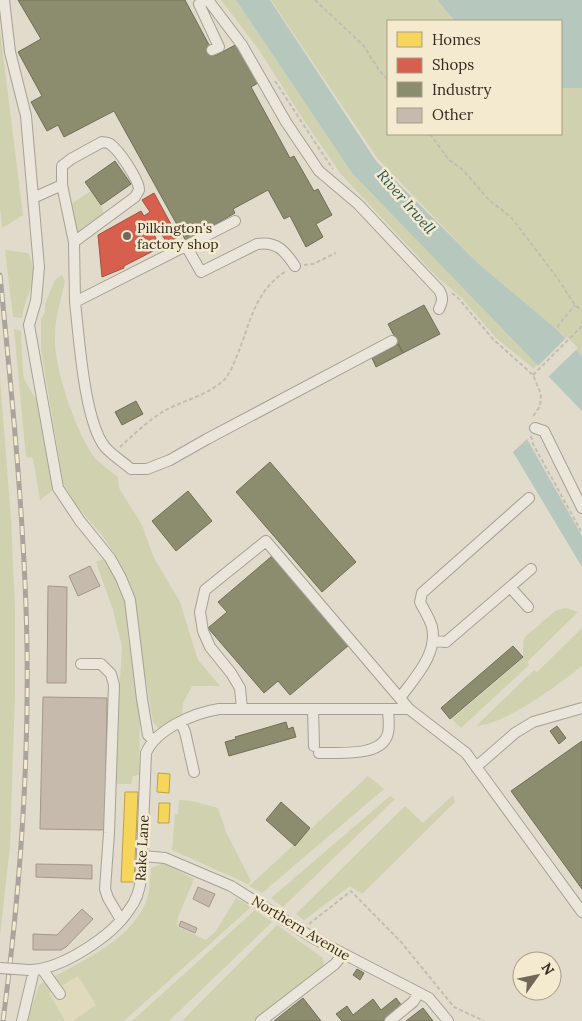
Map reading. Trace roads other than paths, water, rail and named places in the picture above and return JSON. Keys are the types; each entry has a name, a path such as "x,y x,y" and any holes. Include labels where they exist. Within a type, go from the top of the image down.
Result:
{"street":[{"path":"4,0 10,52 26,116 39,267 36,301 29,325 58,488 80,521 110,558 122,578 130,600 148,735 153,740 168,729 205,712 219,709 409,709"},
{"path":"204,0 199,4 219,46 212,50"},
{"path":"208,0 242,46 286,122 319,171 358,204 439,290 442,301 439,310"},
{"path":"74,242 135,197 139,186 115,148 107,142 102,142 64,164 62,166 62,185 74,242 75,302 89,407 104,446 131,469 146,468 170,460 206,438 392,341"},
{"path":"33,198 62,185"},
{"path":"75,302 235,221"},
{"path":"186,246 201,272 257,244 265,243 273,244 280,249 295,266"},
{"path":"535,428 544,431 582,508"},
{"path":"400,698 429,657 434,641 432,625 420,602 422,593 529,498"},
{"path":"242,709 240,688 231,673 210,647 200,612 205,590 266,541 409,709 466,753 582,912"},
{"path":"434,641 446,642 531,569"},
{"path":"510,587 528,607"},
{"path":"80,664 101,664 111,674 114,685 115,710 105,889 121,920"},
{"path":"476,767 515,733 533,722 582,708"},
{"path":"313,709 317,749 366,752 380,745 388,734 388,709"},
{"path":"181,723 185,732 194,772"},
{"name":"Rake Lane","path":"0,968 35,970 58,964 102,938 130,910 141,878 146,753 153,740"},
{"name":"Northern Avenue","path":"143,856 165,858 232,886 313,938 429,998 448,1021"},
{"path":"262,1021 335,964 343,954"},
{"path":"22,1021 35,970 60,994"},
{"path":"390,1021 413,1002 419,993"}],"water":[{"name":"River Irwell","path":"236,0 270,0 376,161 480,265 555,328 582,356 582,411 352,173"},
{"path":"437,0 582,0 582,88 562,88 562,20 454,20"},
{"path":"527,439 582,536 582,567 513,452"}],"railway":[{"path":"0,275 19,482 27,659 26,763 20,866 3,1021"}],"place":[{"name":"Pilkington's factory shop","path":"127,236"}]}
